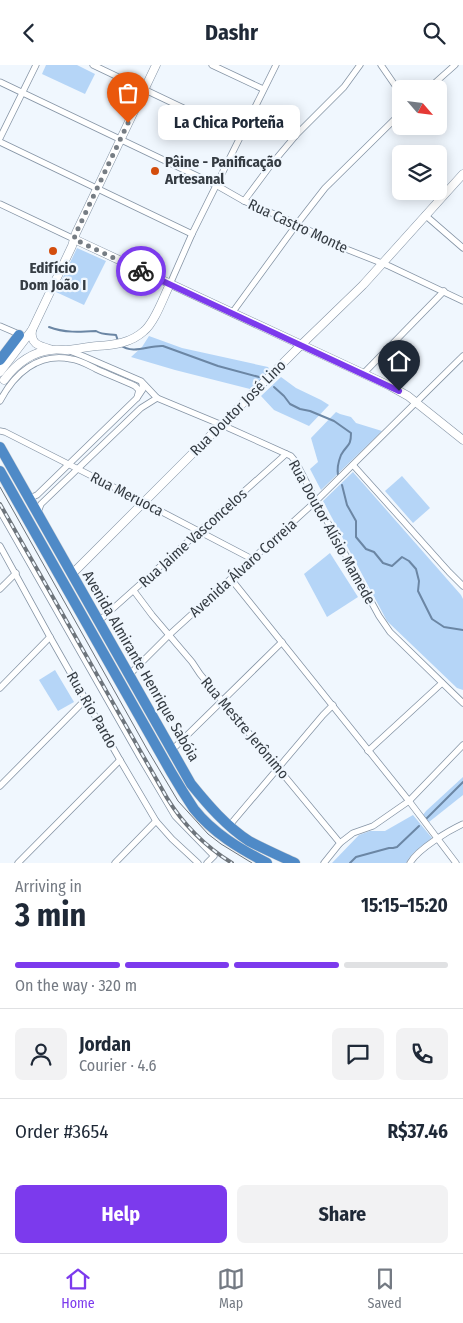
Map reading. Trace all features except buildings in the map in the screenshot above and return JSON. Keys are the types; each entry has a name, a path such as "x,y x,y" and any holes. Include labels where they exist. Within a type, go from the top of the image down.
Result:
{"highway":[{"path":"0,360 20,335"},
{"name":"Avenida Almirante Henrique Sabóia","path":"0,447 191,784 211,809 229,826 249,840 291,862"},
{"name":"Avenida Almirante Henrique Sabóia","path":"0,471 171,772 195,809 222,836 244,851 267,863"}],"street":[{"path":"0,138 36,65"},
{"path":"93,65 240,135"},
{"path":"0,372 32,330 156,65"},
{"path":"212,65 263,89"},
{"path":"0,401 10,383 22,371 40,361 63,354 124,343 136,337 148,327 240,135 276,65"},
{"path":"244,201 297,134 344,87 360,65"},
{"path":"381,65 392,81"},
{"path":"438,80 455,65"},
{"name":"Rua Castro Monte","path":"0,82 216,185 244,201 297,224 341,247 383,263 463,301"},
{"path":"232,313 325,189 392,122"},
{"path":"0,142 192,234"},
{"name":"Rua Doutor José Lino","path":"72,573 363,285 463,173"},
{"path":"0,204 396,389 416,402 463,440"},
{"path":"426,215 463,248"},
{"path":"363,373 444,291"},
{"path":"0,326 25,336 32,330"},
{"path":"32,330 32,339 35,343 135,386 139,390 138,399"},
{"path":"4,380 17,364 27,358 52,349"},
{"name":"Rua Doutor Alísio Mamede","path":"63,354 83,356 141,381 157,398 291,456 379,616 390,632 463,703"},
{"name":"Avenida Álvaro Correia","path":"129,675 169,635 316,501 463,356"},
{"path":"30,498 37,495 138,399 144,389 141,381"},
{"path":"38,512 41,504 141,408 157,398"},
{"name":"Rua Meruoca","path":"0,431 252,559"},
{"name":"Rua Jaime Vasconcelos","path":"100,621 286,454"},
{"path":"353,465 463,586"},
{"path":"0,511 175,817 214,855 207,863"},
{"name":"Rua Rio Pardo","path":"0,546 156,821 198,863"},
{"path":"0,589 16,573"},
{"path":"231,579 410,801 456,863"},
{"name":"Rua Mestre Jerônimo","path":"134,591 340,843"},
{"path":"0,688 50,637"},
{"path":"172,750 282,642"},
{"path":"368,751 442,683"},
{"path":"0,786 86,699"},
{"path":"229,826 333,705"},
{"path":"324,863 340,843 353,833 376,825 410,801 463,745"},
{"path":"18,863 120,760"},
{"path":"116,863 156,821"},
{"path":"410,863 413,857 463,824"}],"shaded area":[{"path":"46,65 77,65 95,74 85,94 42,74"},
{"path":"77,248 106,261 84,305 56,292"},
{"path":"149,336 182,348 268,367 270,370 250,389 131,357 142,347"},
{"path":"281,377 296,388 329,405 309,426 274,410 261,396"},
{"path":"336,412 351,417 356,423 382,431 321,490 310,469 318,462 311,438"},
{"path":"353,472 461,595 463,599 463,690 457,688 387,621 323,501"},
{"path":"402,476 430,508 413,523 385,491"},
{"path":"330,553 358,597 327,617 304,574"},
{"path":"55,670 74,702 58,711 39,680"},
{"path":"463,777 463,795 429,822 423,815 426,811"},
{"path":"413,815 432,838 414,852 406,863 332,863 359,835 370,831 385,831"}],"waterway":[{"path":"49,327 66,331 96,331 103,334 116,335 118,341"},
{"path":"120,345 131,349 163,346 218,366 259,377"},
{"path":"274,387 290,404 334,421 351,433 349,443 340,457 338,475"},
{"path":"342,485 347,505 356,521 356,537 366,549 374,552 383,563 392,566 402,557 409,561 416,569 419,581 418,591 432,619 444,627 463,630"},
{"path":"426,819 463,782"},
{"path":"350,863 356,857 397,847 419,826"}],"tram line":[{"path":"0,487 178,801 208,834 252,863"}],"railway":[{"path":"0,504 167,798 180,817 196,834 213,850 232,863"}],"way so far":[{"path":"128,123 74,239 141,271"}],"place":[{"name":"La Chica Porteña","path":"128,123"},
{"name":"Pâine - Panificação Artesanal","path":"155,171"},
{"name":"Edifício Dom João I","path":"53,251"}],"route":[{"path":"141,271 399,391"}]}
